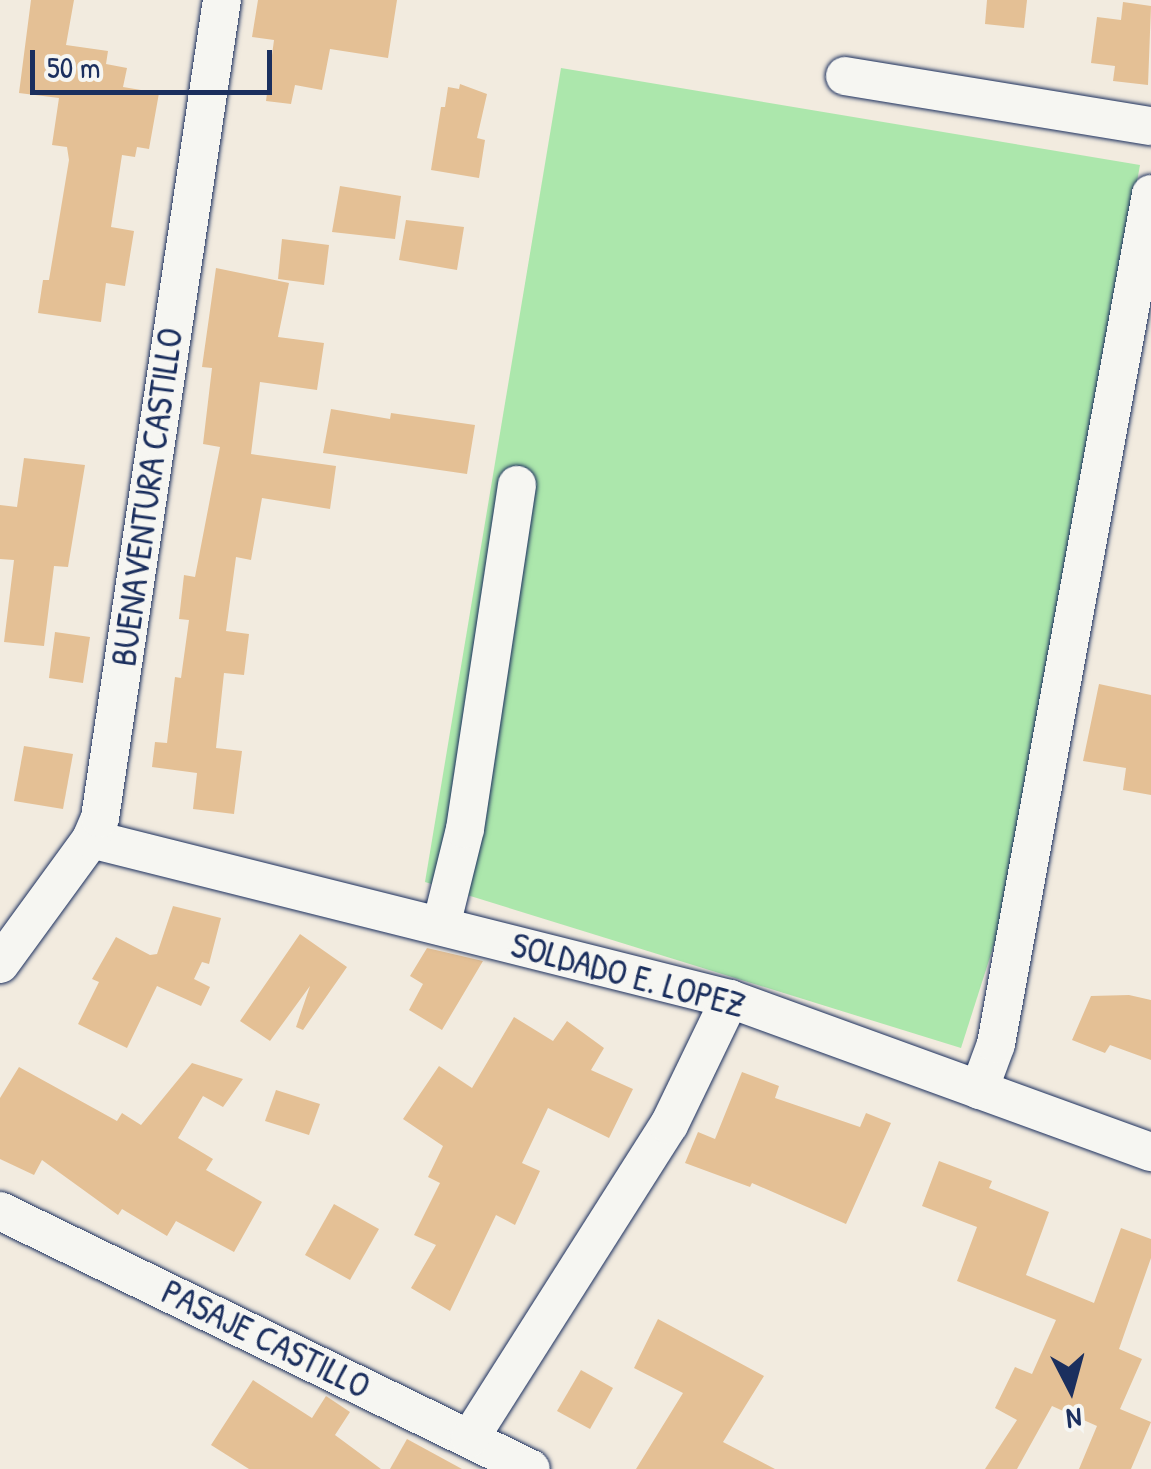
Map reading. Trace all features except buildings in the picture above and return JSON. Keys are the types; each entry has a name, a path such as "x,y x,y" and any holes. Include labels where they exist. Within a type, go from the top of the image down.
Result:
{"street":[{"name":"BUENAVENTURA CASTILLO","path":"0,964 91,840 100,818 222,0"},
{"path":"845,76 1151,126"},
{"path":"979,1090 996,1044 1151,194"},
{"path":"441,926 465,829 517,485"},
{"name":"SOLDADO E. LOPEZ","path":"91,840 730,999 1151,1152"},
{"path":"470,1438 670,1126 730,999"},
{"name":"PASAJE CASTILLO","path":"0,1211 531,1469"}],"green space":[{"path":"561,68 1140,165 1007,904 961,1048 425,882"}]}
